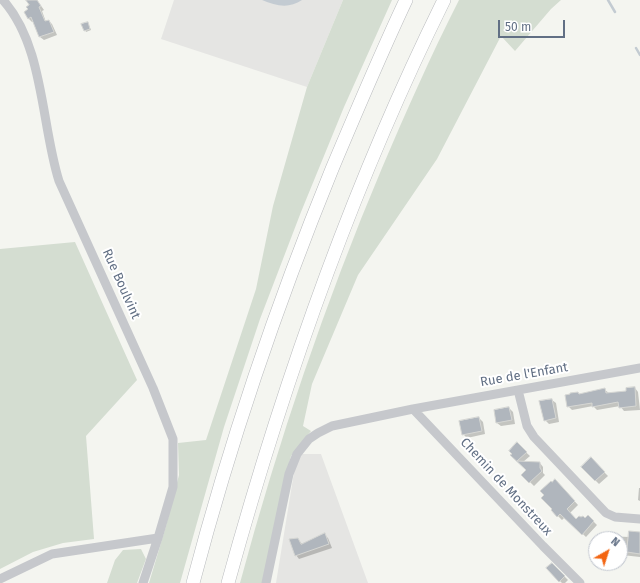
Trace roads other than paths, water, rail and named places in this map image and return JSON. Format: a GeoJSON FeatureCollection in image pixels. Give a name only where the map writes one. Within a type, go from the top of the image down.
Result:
{"type":"FeatureCollection","features":[{"type":"Feature","properties":{"kind":"highway"},"geometry":{"type":"LineString","coordinates":[[193,583],[237,430],[273,324],[312,217],[355,113],[406,0]]}},
{"type":"Feature","properties":{"kind":"highway"},"geometry":{"type":"LineString","coordinates":[[228,583],[269,440],[304,334],[386,126],[444,0]]}},
{"type":"Feature","properties":{"kind":"street","name":"Rue Boulvint"},"geometry":{"type":"LineString","coordinates":[[3,0],[12,10],[23,30],[29,47],[41,96],[52,160],[59,180],[153,388],[173,439],[172,487],[158,538],[143,583]]}},
{"type":"Feature","properties":{"kind":"street","name":"Rue de l'Enfant"},"geometry":{"type":"LineString","coordinates":[[266,583],[288,474],[295,458],[309,439],[332,426],[413,409],[640,368]]}},
{"type":"Feature","properties":{"kind":"street"},"geometry":{"type":"LineString","coordinates":[[518,390],[527,426],[534,437],[606,513],[615,517],[640,520]]}},
{"type":"Feature","properties":{"kind":"street","name":"Chemin de Monstreux"},"geometry":{"type":"LineString","coordinates":[[413,409],[580,583]]}},
{"type":"Feature","properties":{"kind":"street"},"geometry":{"type":"LineString","coordinates":[[0,579],[52,554],[158,538]]}},
{"type":"Feature","properties":{"kind":"waterway"},"geometry":{"type":"LineString","coordinates":[[608,0],[615,12]]}},
{"type":"Feature","properties":{"kind":"waterway"},"geometry":{"type":"LineString","coordinates":[[636,48],[640,55]]}}]}
